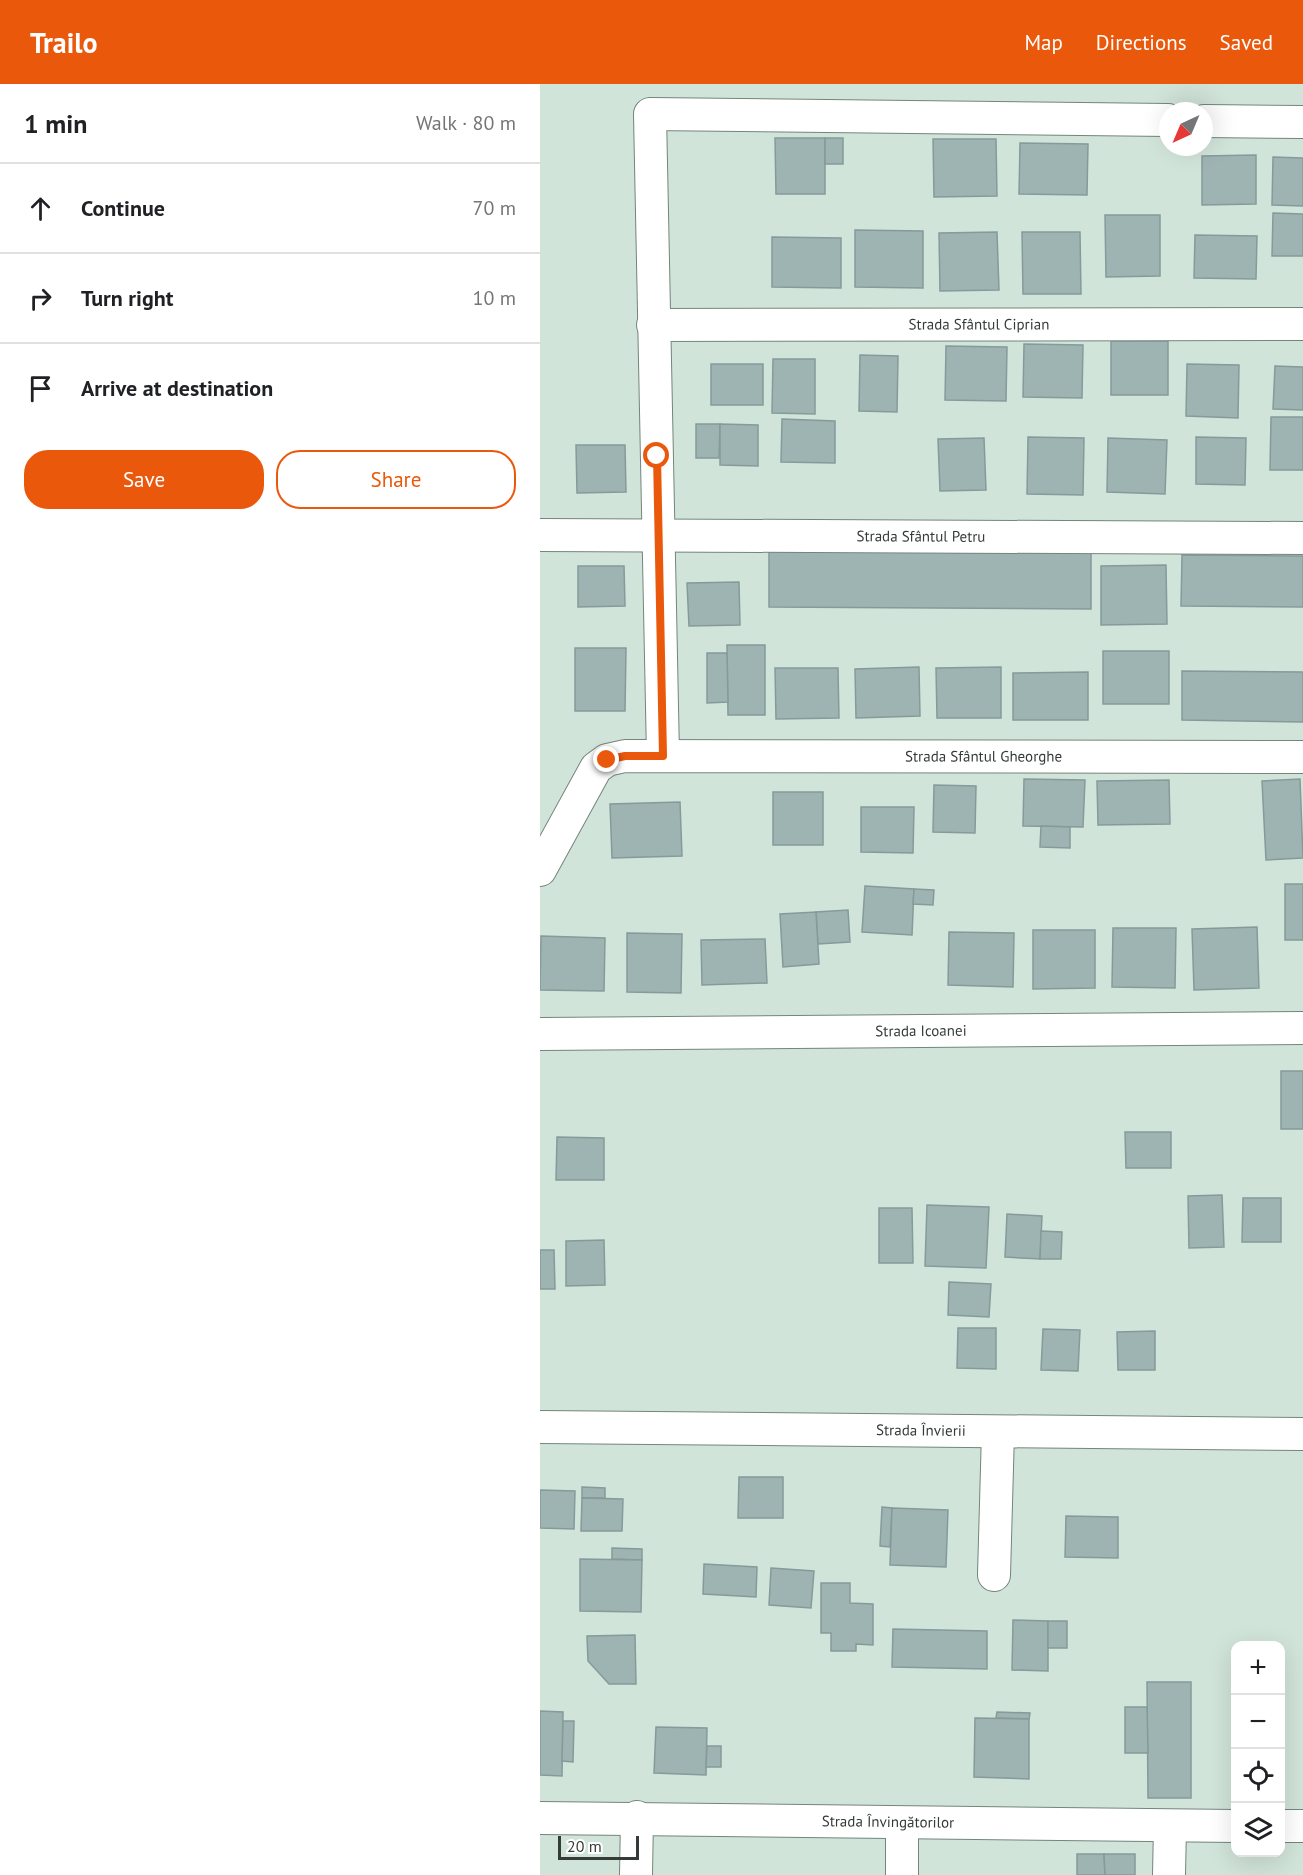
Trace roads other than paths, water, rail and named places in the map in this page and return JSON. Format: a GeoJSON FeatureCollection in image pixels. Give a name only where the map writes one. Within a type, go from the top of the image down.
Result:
{"type":"FeatureCollection","features":[{"type":"Feature","properties":{"kind":"street"},"geometry":{"type":"LineString","coordinates":[[663,756],[650,114],[1159,120]]}},
{"type":"Feature","properties":{"kind":"street"},"geometry":{"type":"LineString","coordinates":[[1213,120],[1303,122]]}},
{"type":"Feature","properties":{"kind":"street","name":"Strada Sfântul Ciprian"},"geometry":{"type":"LineString","coordinates":[[653,325],[1303,324]]}},
{"type":"Feature","properties":{"kind":"street","name":"Strada Sfântul Petru"},"geometry":{"type":"LineString","coordinates":[[540,535],[1303,538]]}},
{"type":"Feature","properties":{"kind":"street","name":"Strada Sfântul Gheorghe"},"geometry":{"type":"LineString","coordinates":[[540,870],[596,768],[607,760],[625,756],[1303,757]]}},
{"type":"Feature","properties":{"kind":"street","name":"Strada Icoanei"},"geometry":{"type":"LineString","coordinates":[[540,1034],[1303,1028]]}},
{"type":"Feature","properties":{"kind":"street","name":"Strada Învierii"},"geometry":{"type":"LineString","coordinates":[[540,1427],[1303,1434]]}},
{"type":"Feature","properties":{"kind":"street"},"geometry":{"type":"LineString","coordinates":[[994,1575],[998,1432]]}},
{"type":"Feature","properties":{"kind":"street"},"geometry":{"type":"LineString","coordinates":[[636,1875],[637,1817]]}},
{"type":"Feature","properties":{"kind":"street","name":"Strada Învingătorilor"},"geometry":{"type":"LineString","coordinates":[[540,1818],[637,1817],[902,1823],[1231,1826]]}},
{"type":"Feature","properties":{"kind":"street"},"geometry":{"type":"LineString","coordinates":[[902,1823],[902,1875]]}},
{"type":"Feature","properties":{"kind":"street"},"geometry":{"type":"LineString","coordinates":[[1169,1875],[1170,1826]]}},
{"type":"Feature","properties":{"kind":"street"},"geometry":{"type":"LineString","coordinates":[[1285,1826],[1303,1826]]}}]}
